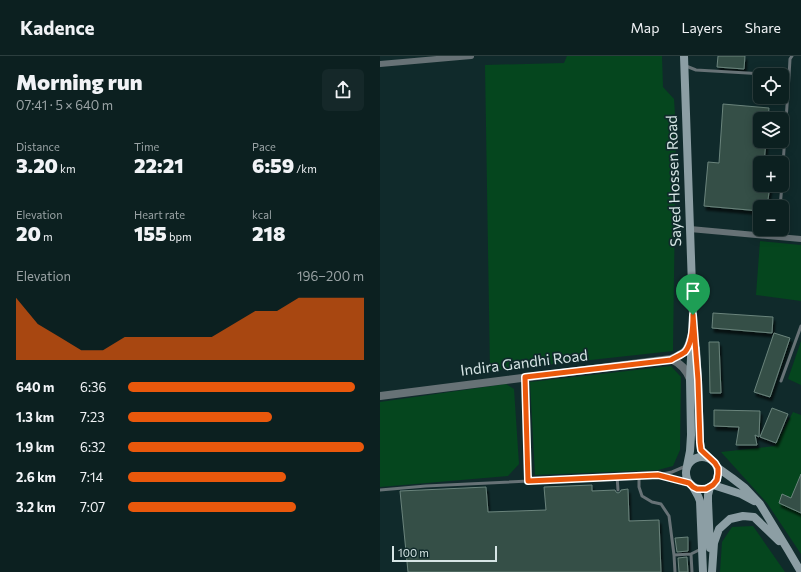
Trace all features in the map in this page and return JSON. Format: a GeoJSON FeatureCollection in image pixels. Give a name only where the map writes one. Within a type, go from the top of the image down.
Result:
{"type":"FeatureCollection","features":[{"type":"Feature","properties":{"kind":"main road","name":"Sayed Hossen Road"},"geometry":{"type":"LineString","coordinates":[[684,56],[693,315]]}},
{"type":"Feature","properties":{"kind":"main road"},"geometry":{"type":"LineString","coordinates":[[693,315],[690,380],[691,435],[686,475],[700,501],[703,572]]}},
{"type":"Feature","properties":{"kind":"main road"},"geometry":{"type":"LineString","coordinates":[[693,315],[701,450],[715,463],[718,468],[745,488],[760,504],[801,572]]}},
{"type":"Feature","properties":{"kind":"main road"},"geometry":{"type":"LineString","coordinates":[[687,466],[694,458],[705,457],[710,459]]}},
{"type":"Feature","properties":{"kind":"main road"},"geometry":{"type":"LineString","coordinates":[[712,572],[708,495],[712,486],[717,480],[718,468]]}},
{"type":"Feature","properties":{"kind":"main road"},"geometry":{"type":"LineString","coordinates":[[691,485],[702,489],[712,486],[741,494],[760,504]]}},
{"type":"Feature","properties":{"kind":"main road"},"geometry":{"type":"LineString","coordinates":[[712,572],[714,543],[719,529],[730,519],[744,516],[754,517],[788,550]]}},
{"type":"Feature","properties":{"kind":"street"},"geometry":{"type":"LineString","coordinates":[[380,64],[471,56]]}},
{"type":"Feature","properties":{"kind":"street"},"geometry":{"type":"LineString","coordinates":[[690,229],[801,239]]}},
{"type":"Feature","properties":{"kind":"street","name":"Indira Gandhi Road"},"geometry":{"type":"LineString","coordinates":[[380,396],[671,360],[686,351],[692,331]]}},
{"type":"Feature","properties":{"kind":"street"},"geometry":{"type":"LineString","coordinates":[[671,360],[683,366],[690,380]]}},
{"type":"Feature","properties":{"kind":"lane"},"geometry":{"type":"LineString","coordinates":[[789,76],[790,59],[792,56]]}},
{"type":"Feature","properties":{"kind":"lane"},"geometry":{"type":"LineString","coordinates":[[684,66],[696,70],[753,73]]}},
{"type":"Feature","properties":{"kind":"lane"},"geometry":{"type":"LineString","coordinates":[[784,156],[787,104]]}},
{"type":"Feature","properties":{"kind":"lane"},"geometry":{"type":"LineString","coordinates":[[781,381],[801,326]]}},
{"type":"Feature","properties":{"kind":"lane"},"geometry":{"type":"LineString","coordinates":[[525,377],[528,481]]}},
{"type":"Feature","properties":{"kind":"lane"},"geometry":{"type":"LineString","coordinates":[[380,490],[426,486],[658,475],[672,472],[687,466]]}},
{"type":"Feature","properties":{"kind":"lane"},"geometry":{"type":"LineString","coordinates":[[658,475],[691,485]]}},
{"type":"Feature","properties":{"kind":"lane"},"geometry":{"type":"LineString","coordinates":[[617,476],[618,490]]}},
{"type":"Feature","properties":{"kind":"lane"},"geometry":{"type":"LineString","coordinates":[[639,476],[638,487],[642,496],[652,502],[660,504],[669,516],[675,572]]}},
{"type":"Feature","properties":{"kind":"lane"},"geometry":{"type":"LineString","coordinates":[[674,555],[691,554],[702,549]]}},
{"type":"Feature","properties":{"kind":"lane"},"geometry":{"type":"LineString","coordinates":[[691,554],[692,572]]}},
{"type":"Feature","properties":{"kind":"green space"},"geometry":{"type":"Polygon","coordinates":[[[567,56],[662,56],[663,87],[674,99],[676,130],[673,351],[490,371],[485,65],[564,63],[567,56]]]}},
{"type":"Feature","properties":{"kind":"green space"},"geometry":{"type":"Polygon","coordinates":[[[760,241],[801,245],[801,301],[756,295],[760,241]]]}},
{"type":"Feature","properties":{"kind":"green space"},"geometry":{"type":"Polygon","coordinates":[[[801,341],[801,385],[788,379],[801,341]]]}},
{"type":"Feature","properties":{"kind":"green space"},"geometry":{"type":"Polygon","coordinates":[[[671,366],[681,377],[680,450],[673,466],[658,470],[535,475],[530,382],[671,366]]]}},
{"type":"Feature","properties":{"kind":"green space"},"geometry":{"type":"Polygon","coordinates":[[[506,384],[514,389],[519,464],[508,476],[380,487],[380,402],[506,384]]]}},
{"type":"Feature","properties":{"kind":"green space"},"geometry":{"type":"Polygon","coordinates":[[[793,412],[801,415],[801,554],[767,503],[721,452],[775,446],[793,412]]]}},
{"type":"Feature","properties":{"kind":"green space"},"geometry":{"type":"Polygon","coordinates":[[[753,526],[785,572],[720,572],[722,542],[732,527],[753,526]]]}},
{"type":"Feature","properties":{"kind":"building"},"geometry":{"type":"Polygon","coordinates":[[[718,56],[745,56],[744,69],[717,67],[718,56]]]}},
{"type":"Feature","properties":{"kind":"building"},"geometry":{"type":"Polygon","coordinates":[[[723,104],[769,108],[769,112],[753,112],[753,148],[765,148],[765,156],[753,156],[753,192],[769,192],[768,200],[753,200],[753,210],[704,206],[708,162],[719,163],[723,104]]]}},
{"type":"Feature","properties":{"kind":"building"},"geometry":{"type":"Polygon","coordinates":[[[713,313],[773,317],[772,333],[712,328],[713,313]]]}},
{"type":"Feature","properties":{"kind":"building"},"geometry":{"type":"Polygon","coordinates":[[[774,333],[790,338],[770,397],[754,392],[774,333]]]}},
{"type":"Feature","properties":{"kind":"building"},"geometry":{"type":"Polygon","coordinates":[[[709,342],[719,342],[721,393],[710,393],[709,342]]]}},
{"type":"Feature","properties":{"kind":"building"},"geometry":{"type":"Polygon","coordinates":[[[772,408],[788,414],[776,443],[760,437],[772,408]]]}},
{"type":"Feature","properties":{"kind":"building"},"geometry":{"type":"Polygon","coordinates":[[[714,410],[760,411],[759,437],[755,435],[757,445],[736,445],[739,427],[714,426],[714,410]]]}},
{"type":"Feature","properties":{"kind":"building"},"geometry":{"type":"Polygon","coordinates":[[[801,474],[801,513],[779,503],[782,494],[791,498],[801,474]]]}},
{"type":"Feature","properties":{"kind":"building"},"geometry":{"type":"Polygon","coordinates":[[[592,485],[592,491],[615,490],[618,493],[621,490],[628,489],[629,521],[659,520],[661,572],[408,572],[400,491],[486,487],[488,512],[546,510],[544,487],[592,485]]]}},
{"type":"Feature","properties":{"kind":"building"},"geometry":{"type":"Polygon","coordinates":[[[688,537],[688,551],[677,552],[675,538],[688,537]]]}},
{"type":"Feature","properties":{"kind":"building"},"geometry":{"type":"Polygon","coordinates":[[[687,557],[688,572],[679,572],[678,558],[687,557]]]}},
{"type":"Feature","properties":{"kind":"route"},"geometry":{"type":"LineString","coordinates":[[693,315],[698,380],[700,442],[701,450],[715,463],[718,468],[717,480],[713,485],[706,489],[697,489],[689,483],[658,475],[528,481],[525,377],[671,360],[686,351],[689,345],[693,315]]}}]}
